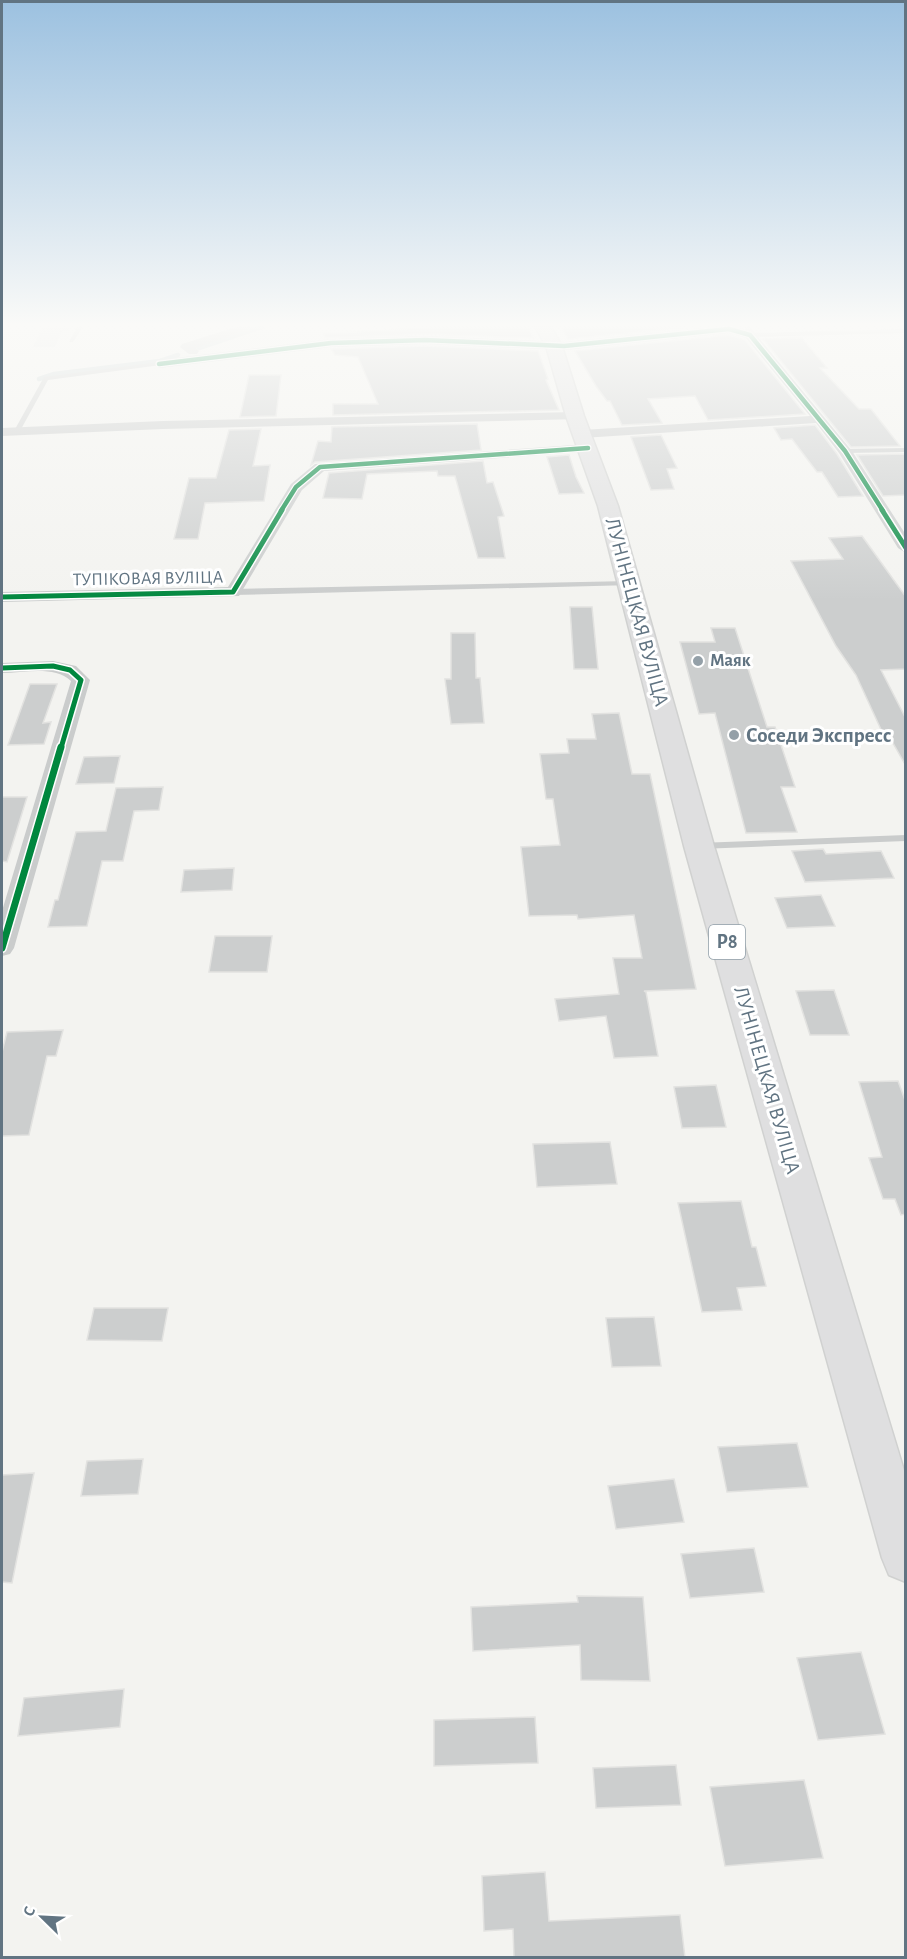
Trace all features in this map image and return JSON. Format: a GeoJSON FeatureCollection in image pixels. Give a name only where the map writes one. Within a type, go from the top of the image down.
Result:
{"type":"FeatureCollection","features":[{"type":"Feature","properties":{"kind":"main road","name":"ЛУНІНЕЦКАЯ ВУЛІЦА"},"geometry":{"type":"LineString","coordinates":[[577,418],[630,583],[699,846],[906,1558]]}},
{"type":"Feature","properties":{"kind":"street"},"geometry":{"type":"LineString","coordinates":[[2,432],[163,425],[582,433],[820,419],[845,451],[906,548]]}},
{"type":"Feature","properties":{"kind":"street","name":"ТУПІКОВАЯ ВУЛІЦА"},"geometry":{"type":"LineString","coordinates":[[2,597],[233,591],[296,487],[321,467],[582,433]]}},
{"type":"Feature","properties":{"kind":"street"},"geometry":{"type":"LineString","coordinates":[[2,668],[53,666],[70,670],[81,680],[2,948]]}},
{"type":"Feature","properties":{"kind":"lane"},"geometry":{"type":"LineString","coordinates":[[17,431],[24,418]]}},
{"type":"Feature","properties":{"kind":"lane"},"geometry":{"type":"LineString","coordinates":[[845,451],[906,450]]}},
{"type":"Feature","properties":{"kind":"lane"},"geometry":{"type":"LineString","coordinates":[[233,591],[630,583]]}},
{"type":"Feature","properties":{"kind":"lane"},"geometry":{"type":"LineString","coordinates":[[699,846],[906,838]]}},
{"type":"Feature","properties":{"kind":"building"},"geometry":{"type":"Polygon","coordinates":[[[619,418],[659,418],[662,423],[622,425],[619,418]]]}},
{"type":"Feature","properties":{"kind":"building"},"geometry":{"type":"Polygon","coordinates":[[[828,418],[878,418],[900,446],[851,447],[828,418]]]}},
{"type":"Feature","properties":{"kind":"building"},"geometry":{"type":"Polygon","coordinates":[[[477,424],[481,450],[315,462],[311,465],[318,441],[331,442],[332,427],[477,424]]]}},
{"type":"Feature","properties":{"kind":"building"},"geometry":{"type":"Polygon","coordinates":[[[815,425],[837,454],[863,496],[838,497],[822,472],[817,472],[792,439],[781,440],[774,428],[815,425]]]}},
{"type":"Feature","properties":{"kind":"building"},"geometry":{"type":"Polygon","coordinates":[[[261,429],[253,466],[270,465],[264,501],[205,503],[198,539],[174,539],[189,478],[216,478],[229,430],[261,429]]]}},
{"type":"Feature","properties":{"kind":"building"},"geometry":{"type":"Polygon","coordinates":[[[661,435],[677,468],[667,469],[674,489],[651,490],[631,437],[661,435]]]}},
{"type":"Feature","properties":{"kind":"building"},"geometry":{"type":"Polygon","coordinates":[[[906,454],[906,495],[883,496],[857,455],[906,454]]]}},
{"type":"Feature","properties":{"kind":"building"},"geometry":{"type":"Polygon","coordinates":[[[569,455],[584,493],[559,494],[547,457],[569,455]]]}},
{"type":"Feature","properties":{"kind":"building"},"geometry":{"type":"Polygon","coordinates":[[[483,461],[487,483],[493,482],[504,516],[498,517],[505,558],[478,558],[455,476],[438,476],[437,471],[367,474],[362,499],[323,498],[329,473],[483,461]]]}},
{"type":"Feature","properties":{"kind":"building"},"geometry":{"type":"Polygon","coordinates":[[[862,536],[906,597],[906,669],[881,670],[906,719],[906,766],[889,736],[884,736],[856,675],[836,646],[791,561],[843,559],[829,538],[862,536]]]}},
{"type":"Feature","properties":{"kind":"building"},"geometry":{"type":"Polygon","coordinates":[[[570,607],[592,607],[598,669],[574,669],[570,607]]]}},
{"type":"Feature","properties":{"kind":"building"},"geometry":{"type":"Polygon","coordinates":[[[711,628],[735,628],[767,727],[775,727],[795,787],[781,787],[797,832],[746,833],[715,713],[699,714],[680,642],[715,642],[711,628]]]}},
{"type":"Feature","properties":{"kind":"building"},"geometry":{"type":"Polygon","coordinates":[[[451,633],[475,633],[476,678],[480,678],[484,723],[451,724],[445,679],[451,679],[451,633]]]}},
{"type":"Feature","properties":{"kind":"building"},"geometry":{"type":"Polygon","coordinates":[[[30,684],[57,684],[43,723],[51,722],[44,744],[8,745],[30,684]]]}},
{"type":"Feature","properties":{"kind":"building"},"geometry":{"type":"Polygon","coordinates":[[[619,713],[632,774],[650,774],[696,989],[644,991],[658,1056],[614,1058],[606,1016],[559,1021],[555,999],[619,994],[613,958],[642,958],[634,915],[578,919],[577,915],[529,916],[521,847],[560,845],[553,799],[546,799],[540,754],[569,753],[567,739],[596,739],[592,714],[619,713]]]}},
{"type":"Feature","properties":{"kind":"building"},"geometry":{"type":"Polygon","coordinates":[[[120,756],[114,783],[76,784],[84,757],[120,756]]]}},
{"type":"Feature","properties":{"kind":"building"},"geometry":{"type":"Polygon","coordinates":[[[163,787],[159,810],[134,811],[123,861],[102,861],[87,926],[48,927],[55,900],[58,900],[76,832],[106,831],[116,788],[163,787]]]}},
{"type":"Feature","properties":{"kind":"building"},"geometry":{"type":"Polygon","coordinates":[[[2,797],[27,797],[7,862],[2,861],[2,797]]]}},
{"type":"Feature","properties":{"kind":"building"},"geometry":{"type":"Polygon","coordinates":[[[823,849],[826,854],[881,851],[894,878],[805,882],[792,851],[823,849]]]}},
{"type":"Feature","properties":{"kind":"building"},"geometry":{"type":"Polygon","coordinates":[[[234,868],[232,890],[181,892],[184,870],[234,868]]]}},
{"type":"Feature","properties":{"kind":"building"},"geometry":{"type":"Polygon","coordinates":[[[821,895],[835,926],[787,928],[775,898],[821,895]]]}},
{"type":"Feature","properties":{"kind":"building"},"geometry":{"type":"Polygon","coordinates":[[[215,936],[272,936],[267,972],[209,972],[215,936]]]}},
{"type":"Feature","properties":{"kind":"building"},"geometry":{"type":"Polygon","coordinates":[[[834,990],[849,1035],[810,1035],[796,991],[834,990]]]}},
{"type":"Feature","properties":{"kind":"building"},"geometry":{"type":"Polygon","coordinates":[[[63,1030],[56,1056],[47,1056],[29,1135],[2,1136],[2,1052],[7,1032],[63,1030]]]}},
{"type":"Feature","properties":{"kind":"building"},"geometry":{"type":"Polygon","coordinates":[[[898,1081],[906,1103],[906,1214],[901,1215],[895,1199],[883,1199],[869,1158],[882,1157],[859,1082],[898,1081]]]}},
{"type":"Feature","properties":{"kind":"building"},"geometry":{"type":"Polygon","coordinates":[[[716,1085],[726,1127],[682,1128],[674,1087],[716,1085]]]}},
{"type":"Feature","properties":{"kind":"building"},"geometry":{"type":"Polygon","coordinates":[[[610,1142],[617,1184],[537,1187],[533,1144],[610,1142]]]}},
{"type":"Feature","properties":{"kind":"building"},"geometry":{"type":"Polygon","coordinates":[[[741,1201],[752,1247],[756,1247],[766,1286],[737,1288],[742,1310],[702,1312],[678,1203],[741,1201]]]}},
{"type":"Feature","properties":{"kind":"building"},"geometry":{"type":"Polygon","coordinates":[[[94,1308],[168,1308],[162,1341],[87,1340],[94,1308]]]}},
{"type":"Feature","properties":{"kind":"building"},"geometry":{"type":"Polygon","coordinates":[[[654,1317],[661,1366],[612,1367],[606,1318],[654,1317]]]}},
{"type":"Feature","properties":{"kind":"building"},"geometry":{"type":"Polygon","coordinates":[[[797,1443],[808,1487],[727,1492],[718,1447],[797,1443]]]}},
{"type":"Feature","properties":{"kind":"building"},"geometry":{"type":"Polygon","coordinates":[[[143,1459],[138,1494],[81,1496],[87,1461],[143,1459]]]}},
{"type":"Feature","properties":{"kind":"building"},"geometry":{"type":"Polygon","coordinates":[[[34,1473],[12,1583],[2,1582],[2,1475],[34,1473]]]}},
{"type":"Feature","properties":{"kind":"building"},"geometry":{"type":"Polygon","coordinates":[[[674,1479],[684,1522],[616,1529],[608,1486],[674,1479]]]}},
{"type":"Feature","properties":{"kind":"building"},"geometry":{"type":"Polygon","coordinates":[[[754,1548],[764,1592],[690,1598],[681,1554],[754,1548]]]}},
{"type":"Feature","properties":{"kind":"building"},"geometry":{"type":"Polygon","coordinates":[[[577,1596],[643,1597],[650,1681],[581,1680],[580,1645],[473,1651],[471,1607],[578,1602],[577,1596]]]}},
{"type":"Feature","properties":{"kind":"building"},"geometry":{"type":"Polygon","coordinates":[[[861,1652],[885,1734],[818,1740],[797,1658],[861,1652]]]}},
{"type":"Feature","properties":{"kind":"building"},"geometry":{"type":"Polygon","coordinates":[[[124,1689],[120,1727],[18,1736],[24,1698],[124,1689]]]}},
{"type":"Feature","properties":{"kind":"building"},"geometry":{"type":"Polygon","coordinates":[[[535,1717],[538,1763],[434,1766],[434,1720],[535,1717]]]}},
{"type":"Feature","properties":{"kind":"building"},"geometry":{"type":"Polygon","coordinates":[[[676,1765],[681,1805],[596,1808],[593,1768],[676,1765]]]}},
{"type":"Feature","properties":{"kind":"building"},"geometry":{"type":"Polygon","coordinates":[[[804,1780],[823,1858],[725,1866],[710,1787],[804,1780]]]}},
{"type":"Feature","properties":{"kind":"building"},"geometry":{"type":"Polygon","coordinates":[[[545,1872],[549,1921],[680,1915],[685,1958],[514,1958],[513,1929],[484,1931],[482,1876],[545,1872]]]}},
{"type":"Feature","properties":{"kind":"cycle path"},"geometry":{"type":"LineString","coordinates":[[820,418],[845,451],[906,548]]}},
{"type":"Feature","properties":{"kind":"cycle path"},"geometry":{"type":"LineString","coordinates":[[2,597],[233,592],[296,487],[320,467],[588,448]]}},
{"type":"Feature","properties":{"kind":"cycle path"},"geometry":{"type":"LineString","coordinates":[[2,668],[53,666],[70,670],[81,680],[2,948]]}},
{"type":"Feature","properties":{"kind":"place","name":"Маяк"},"geometry":{"type":"Point","coordinates":[698,661]}},
{"type":"Feature","properties":{"kind":"place","name":"Соседи Экспресс"},"geometry":{"type":"Point","coordinates":[734,735]}}]}
